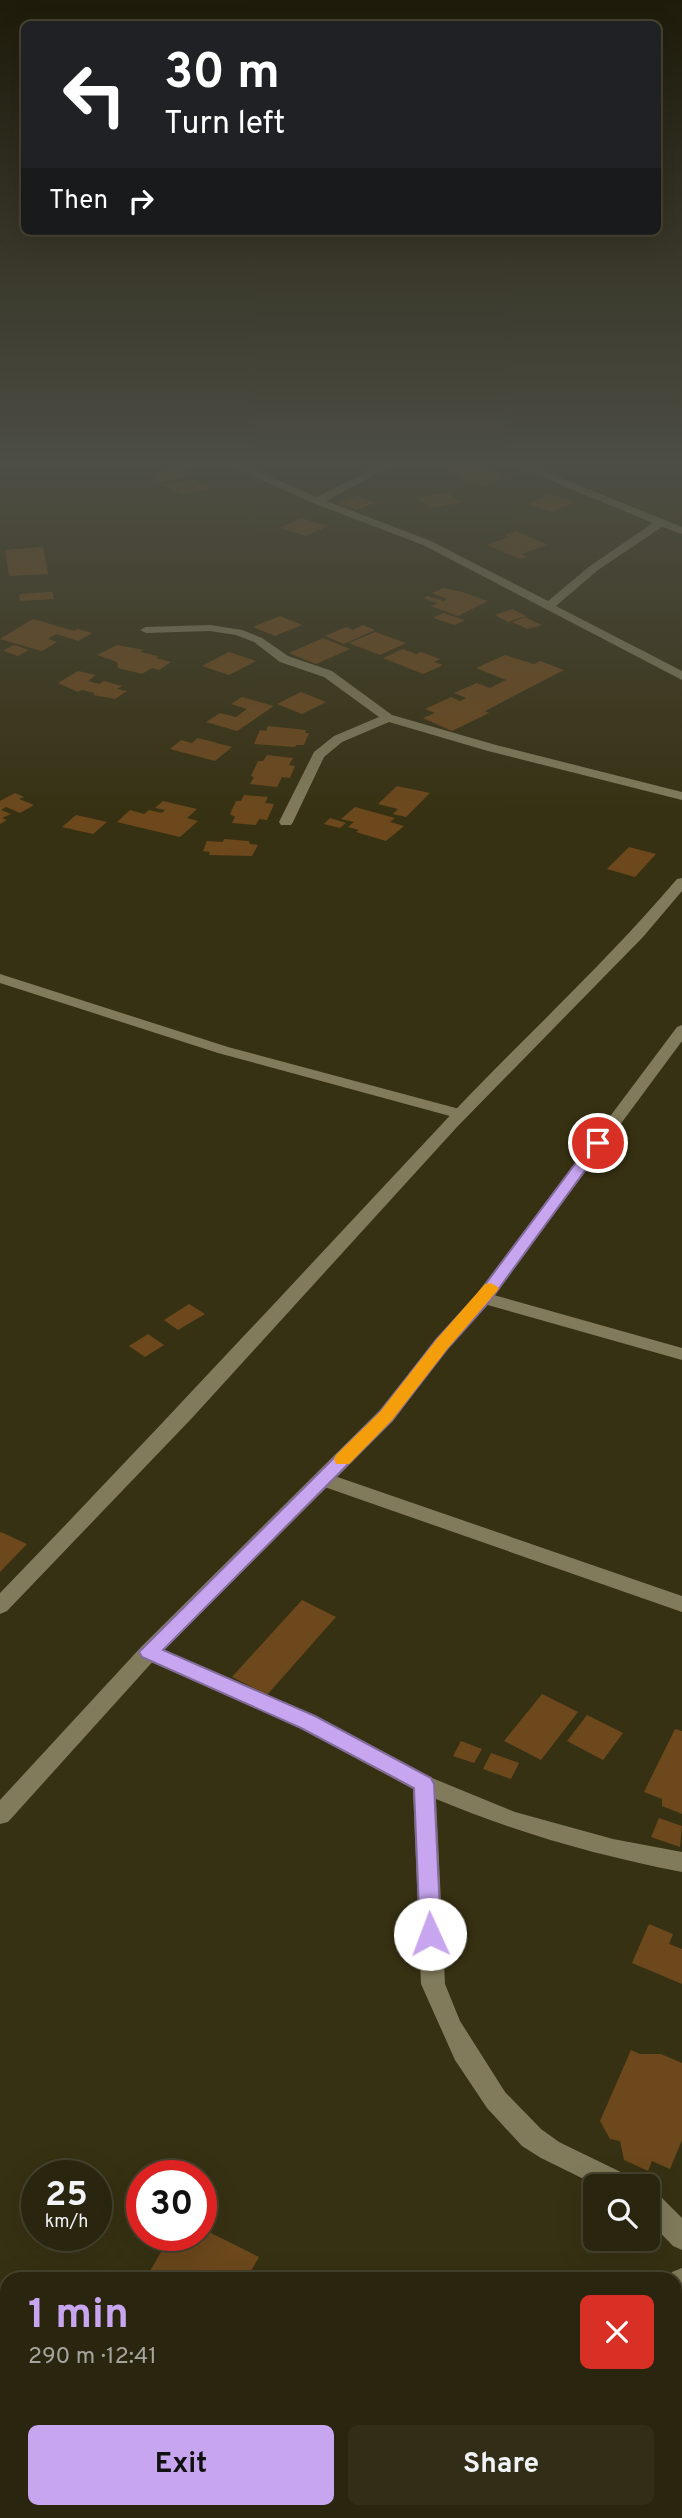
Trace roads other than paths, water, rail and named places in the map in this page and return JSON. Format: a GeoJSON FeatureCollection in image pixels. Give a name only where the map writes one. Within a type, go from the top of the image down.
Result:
{"type":"FeatureCollection","features":[{"type":"Feature","properties":{"kind":"street"},"geometry":{"type":"LineString","coordinates":[[499,581],[682,676]]}},
{"type":"Feature","properties":{"kind":"street"},"geometry":{"type":"LineString","coordinates":[[548,607],[579,581]]}},
{"type":"Feature","properties":{"kind":"street"},"geometry":{"type":"LineString","coordinates":[[146,630],[210,628],[238,632],[258,640],[284,659],[328,674],[388,718],[492,748],[682,796]]}},
{"type":"Feature","properties":{"kind":"street"},"geometry":{"type":"LineString","coordinates":[[286,822],[320,755],[338,739],[388,718]]}},
{"type":"Feature","properties":{"kind":"street"},"geometry":{"type":"LineString","coordinates":[[0,1606],[186,1413],[461,1114],[638,934],[682,882]]}},
{"type":"Feature","properties":{"kind":"street"},"geometry":{"type":"LineString","coordinates":[[0,978],[223,1049],[461,1114]]}},
{"type":"Feature","properties":{"kind":"street"},"geometry":{"type":"LineString","coordinates":[[0,1815],[149,1652],[386,1416],[442,1344],[483,1298],[681,1032]]}},
{"type":"Feature","properties":{"kind":"street"},"geometry":{"type":"LineString","coordinates":[[483,1298],[682,1354]]}},
{"type":"Feature","properties":{"kind":"street"},"geometry":{"type":"LineString","coordinates":[[323,1479],[682,1604]]}},
{"type":"Feature","properties":{"kind":"street"},"geometry":{"type":"LineString","coordinates":[[149,1652],[308,1722],[424,1784],[511,1820],[612,1849],[682,1862]]}},
{"type":"Feature","properties":{"kind":"street"},"geometry":{"type":"LineString","coordinates":[[424,1784],[433,1984],[442,2011],[486,2087],[523,2129],[548,2149],[604,2174]]}},
{"type":"Feature","properties":{"kind":"street"},"geometry":{"type":"LineString","coordinates":[[660,2214],[682,2237]]}}]}
